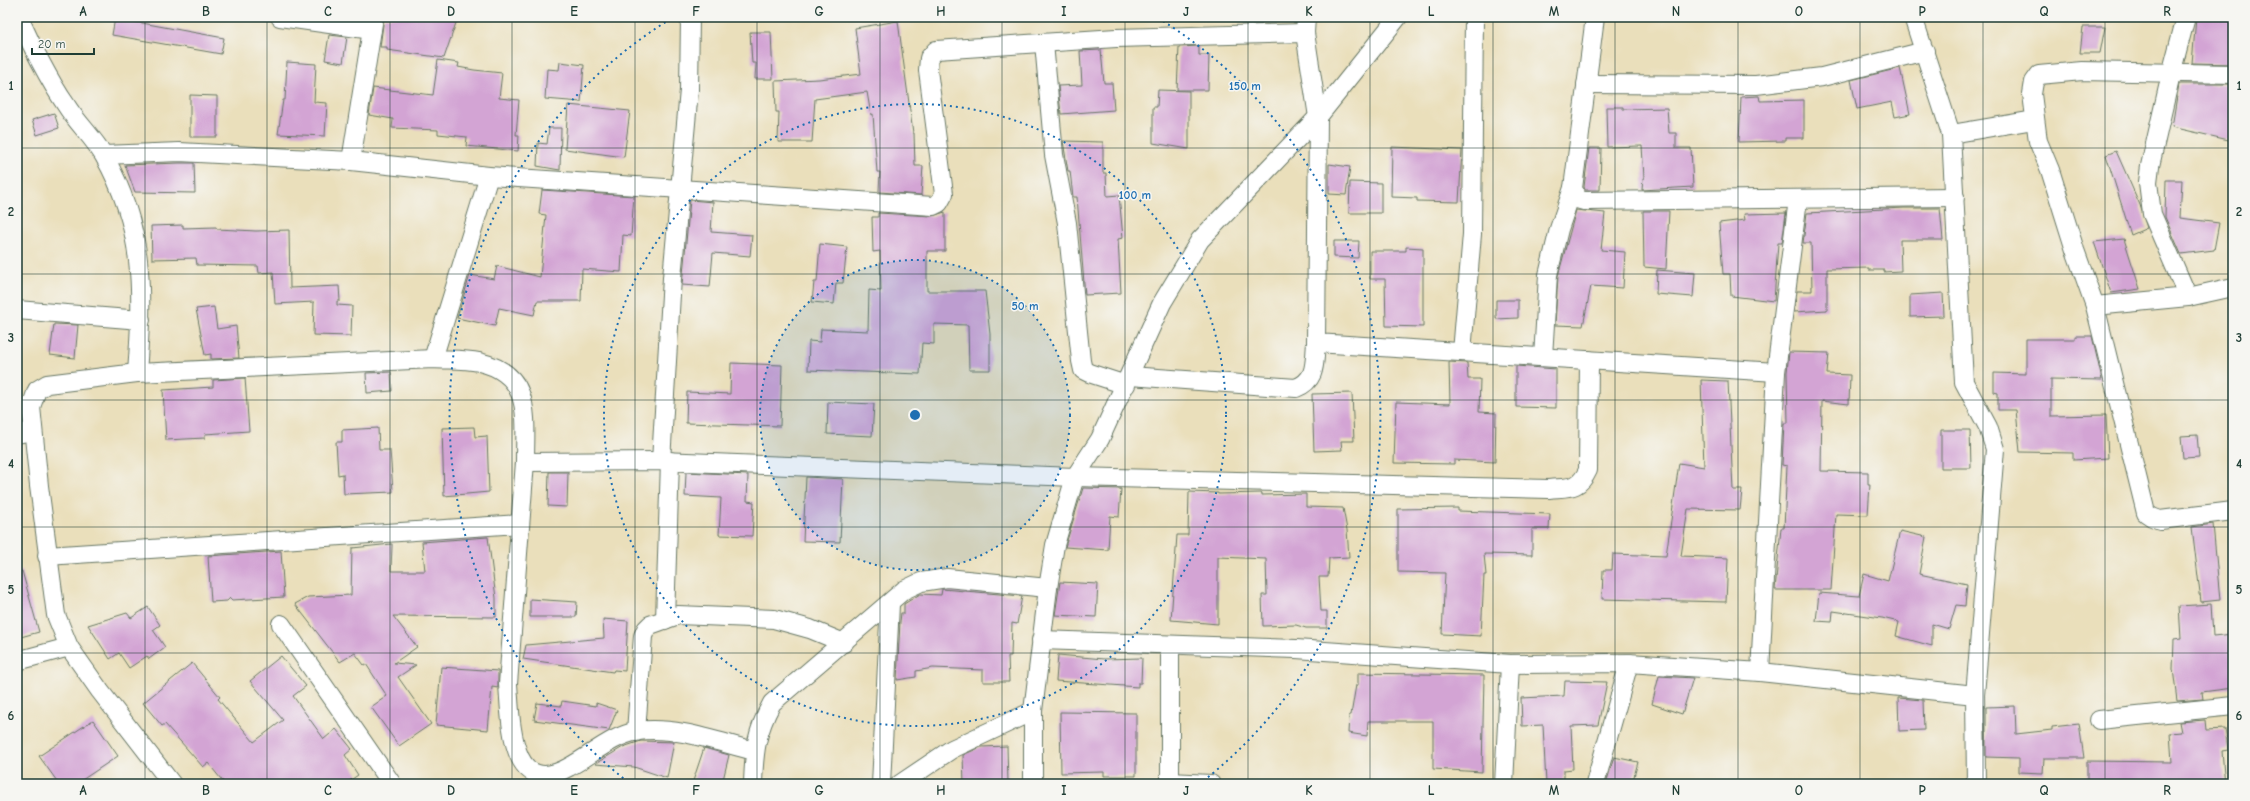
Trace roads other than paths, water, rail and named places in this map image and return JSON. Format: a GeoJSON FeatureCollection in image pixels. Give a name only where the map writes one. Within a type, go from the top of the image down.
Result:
{"type":"FeatureCollection","features":[{"type":"Feature","properties":{"kind":"street"},"geometry":{"type":"LineString","coordinates":[[19,17],[66,105],[104,155],[122,194],[136,236],[141,273],[141,320],[137,373]]}},
{"type":"Feature","properties":{"kind":"street"},"geometry":{"type":"LineString","coordinates":[[280,17],[373,23],[351,161]]}},
{"type":"Feature","properties":{"kind":"street"},"geometry":{"type":"LineString","coordinates":[[665,620],[665,461],[672,278],[689,90],[690,17]]}},
{"type":"Feature","properties":{"kind":"street"},"geometry":{"type":"LineString","coordinates":[[1033,784],[1033,711],[1048,588],[1055,545],[1075,477],[1100,439],[1162,303],[1200,240],[1318,117],[1398,17]]}},
{"type":"Feature","properties":{"kind":"street"},"geometry":{"type":"LineString","coordinates":[[1462,352],[1472,234],[1474,17]]}},
{"type":"Feature","properties":{"kind":"street"},"geometry":{"type":"LineString","coordinates":[[1543,357],[1548,274],[1559,228],[1572,188],[1595,17]]}},
{"type":"Feature","properties":{"kind":"street"},"geometry":{"type":"LineString","coordinates":[[1913,17],[1951,134],[1964,382],[1988,427],[1995,449],[1975,695],[1976,784]]}},
{"type":"Feature","properties":{"kind":"street"},"geometry":{"type":"LineString","coordinates":[[2186,17],[2171,74],[2150,166],[2148,182],[2152,214],[2188,297]]}},
{"type":"Feature","properties":{"kind":"street"},"geometry":{"type":"LineString","coordinates":[[104,155],[179,152],[351,161],[489,176],[933,206],[939,203],[944,194],[928,70],[929,58],[936,50],[1305,25],[1318,117],[1316,343],[1311,377],[1305,384],[1296,388],[1128,380],[1089,374],[1083,370],[1080,361],[1067,223],[1054,155],[1044,43]]}},
{"type":"Feature","properties":{"kind":"street"},"geometry":{"type":"LineString","coordinates":[[1586,84],[1756,85],[1822,77],[1925,51]]}},
{"type":"Feature","properties":{"kind":"street"},"geometry":{"type":"LineString","coordinates":[[2233,74],[2171,74],[2082,71],[2039,75],[2034,82],[2032,94],[2034,120],[2038,141],[2050,170],[2075,250],[2095,306],[2146,513],[2160,520],[2233,511]]}},
{"type":"Feature","properties":{"kind":"street"},"geometry":{"type":"LineString","coordinates":[[1951,134],[2034,120]]}},
{"type":"Feature","properties":{"kind":"street"},"geometry":{"type":"LineString","coordinates":[[433,359],[489,176]]}},
{"type":"Feature","properties":{"kind":"street"},"geometry":{"type":"LineString","coordinates":[[1572,188],[1577,198],[1584,200],[1955,197]]}},
{"type":"Feature","properties":{"kind":"street"},"geometry":{"type":"LineString","coordinates":[[1760,672],[1776,372],[1798,199]]}},
{"type":"Feature","properties":{"kind":"street"},"geometry":{"type":"LineString","coordinates":[[2095,306],[2188,297],[2233,288]]}},
{"type":"Feature","properties":{"kind":"street"},"geometry":{"type":"LineString","coordinates":[[17,310],[141,320]]}},
{"type":"Feature","properties":{"kind":"street"},"geometry":{"type":"LineString","coordinates":[[1316,343],[1776,372]]}},
{"type":"Feature","properties":{"kind":"street"},"geometry":{"type":"LineString","coordinates":[[172,784],[100,691],[69,647],[56,615],[25,432],[37,390],[47,384],[137,373],[433,359],[479,362],[499,369],[514,379],[520,392],[526,420],[525,462],[508,684],[511,714],[519,757],[526,770],[534,774],[555,773],[568,767],[597,747],[636,732],[655,730],[693,736],[754,751]]}},
{"type":"Feature","properties":{"kind":"street"},"geometry":{"type":"LineString","coordinates":[[525,462],[665,461],[1075,477],[1549,489],[1574,487],[1583,480],[1588,470],[1589,360]]}},
{"type":"Feature","properties":{"kind":"street"},"geometry":{"type":"LineString","coordinates":[[47,556],[520,524]]}},
{"type":"Feature","properties":{"kind":"street"},"geometry":{"type":"LineString","coordinates":[[753,784],[754,751],[761,724],[772,704],[890,604],[904,590],[921,582],[947,578],[1048,588]]}},
{"type":"Feature","properties":{"kind":"street"},"geometry":{"type":"LineString","coordinates":[[881,784],[890,604]]}},
{"type":"Feature","properties":{"kind":"street"},"geometry":{"type":"LineString","coordinates":[[636,732],[643,636],[646,629],[650,625],[678,615],[774,619],[810,629],[844,643]]}},
{"type":"Feature","properties":{"kind":"street"},"geometry":{"type":"LineString","coordinates":[[280,624],[392,784]]}},
{"type":"Feature","properties":{"kind":"street"},"geometry":{"type":"LineString","coordinates":[[1041,640],[1296,649],[1510,664],[1629,663],[1760,672],[1975,695]]}},
{"type":"Feature","properties":{"kind":"street"},"geometry":{"type":"LineString","coordinates":[[1170,645],[1170,783],[1211,784]]}},
{"type":"Feature","properties":{"kind":"street"},"geometry":{"type":"LineString","coordinates":[[17,661],[69,647]]}},
{"type":"Feature","properties":{"kind":"street"},"geometry":{"type":"LineString","coordinates":[[1595,784],[1629,663]]}},
{"type":"Feature","properties":{"kind":"street"},"geometry":{"type":"LineString","coordinates":[[1504,784],[1510,664]]}},
{"type":"Feature","properties":{"kind":"street"},"geometry":{"type":"LineString","coordinates":[[2099,720],[2233,706]]}},
{"type":"Feature","properties":{"kind":"street"},"geometry":{"type":"LineString","coordinates":[[900,784],[952,749],[1033,711]]}}]}
